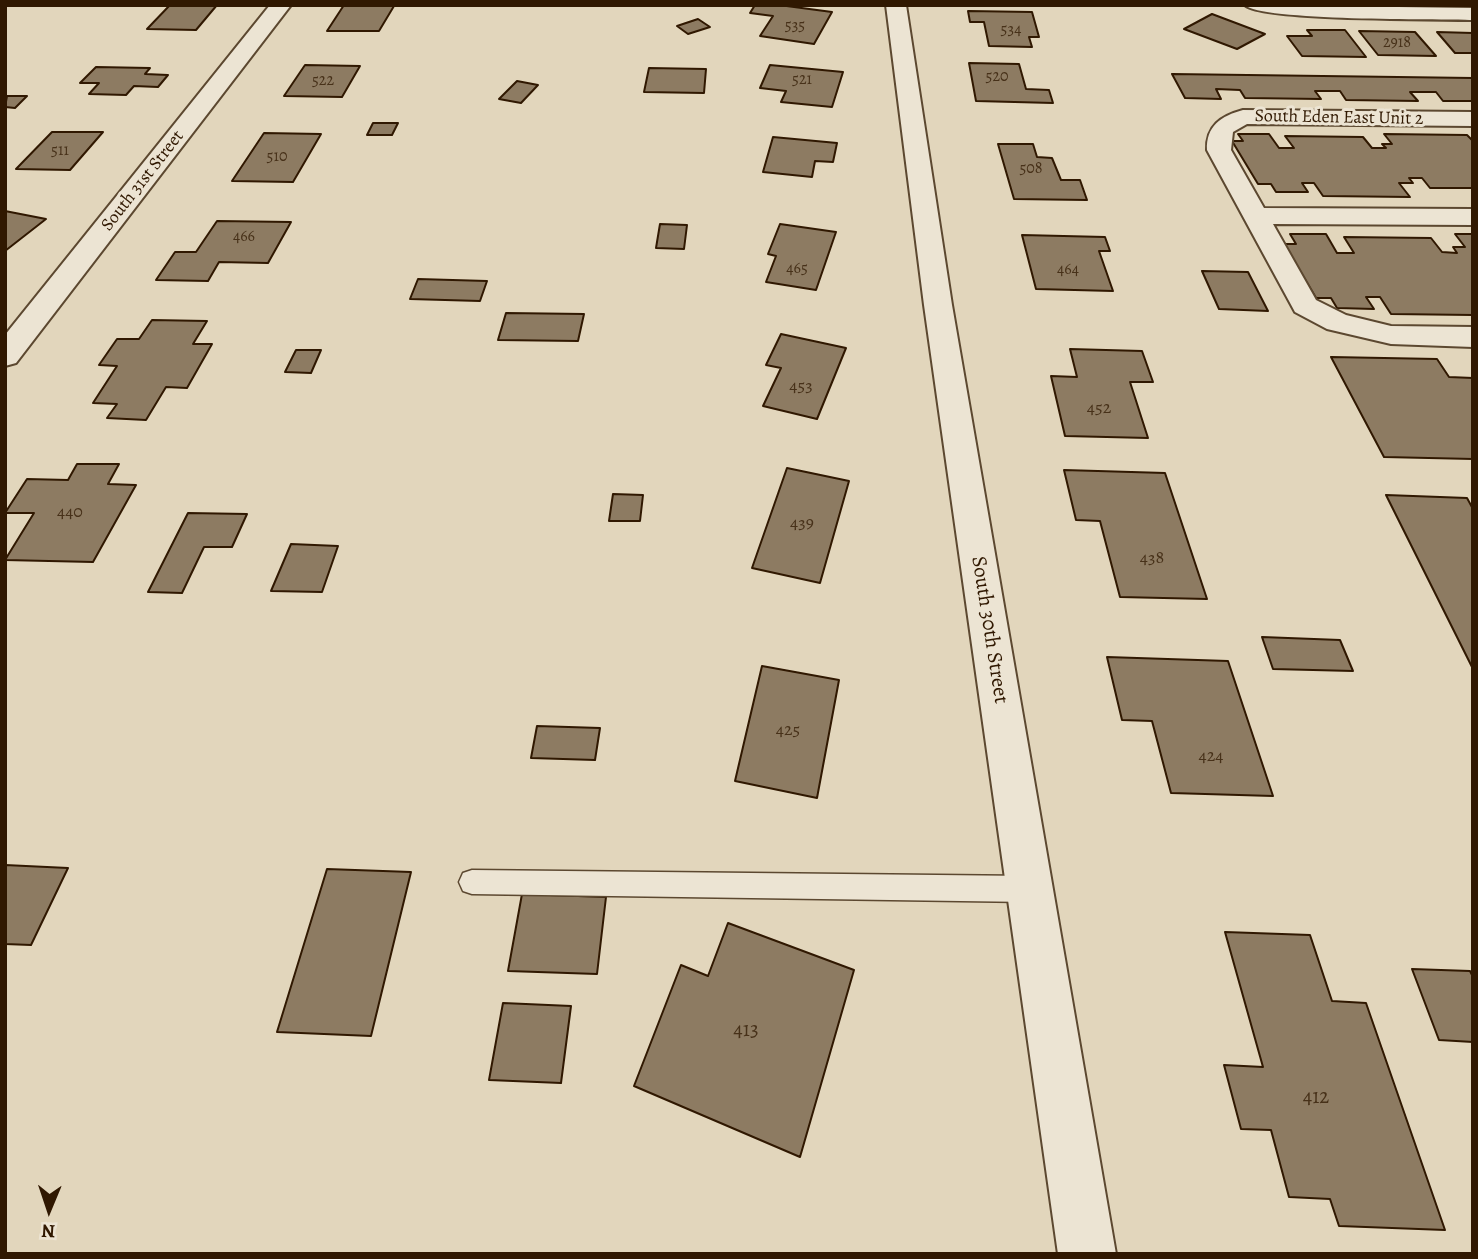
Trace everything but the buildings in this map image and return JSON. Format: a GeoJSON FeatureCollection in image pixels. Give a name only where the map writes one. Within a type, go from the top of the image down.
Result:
{"type":"FeatureCollection","features":[{"type":"Feature","properties":{"kind":"street","name":"South 31st Street"},"geometry":{"type":"LineString","coordinates":[[5,356],[281,5]]}},
{"type":"Feature","properties":{"kind":"street","name":"South 30th Street"},"geometry":{"type":"LineString","coordinates":[[896,5],[938,305],[1087,1254]]}},
{"type":"Feature","properties":{"kind":"street"},"geometry":{"type":"LineString","coordinates":[[1255,5],[1313,12],[1473,14]]}},
{"type":"Feature","properties":{"kind":"street","name":"South Eden East Unit 2"},"geometry":{"type":"LineString","coordinates":[[1473,119],[1243,117],[1225,125],[1217,137],[1219,150],[1305,306],[1337,322],[1391,335],[1473,337]]}},
{"type":"Feature","properties":{"kind":"street"},"geometry":{"type":"LineString","coordinates":[[1255,216],[1473,217]]}},
{"type":"Feature","properties":{"kind":"lane"},"geometry":{"type":"LineString","coordinates":[[472,882],[1030,889]]}}]}
